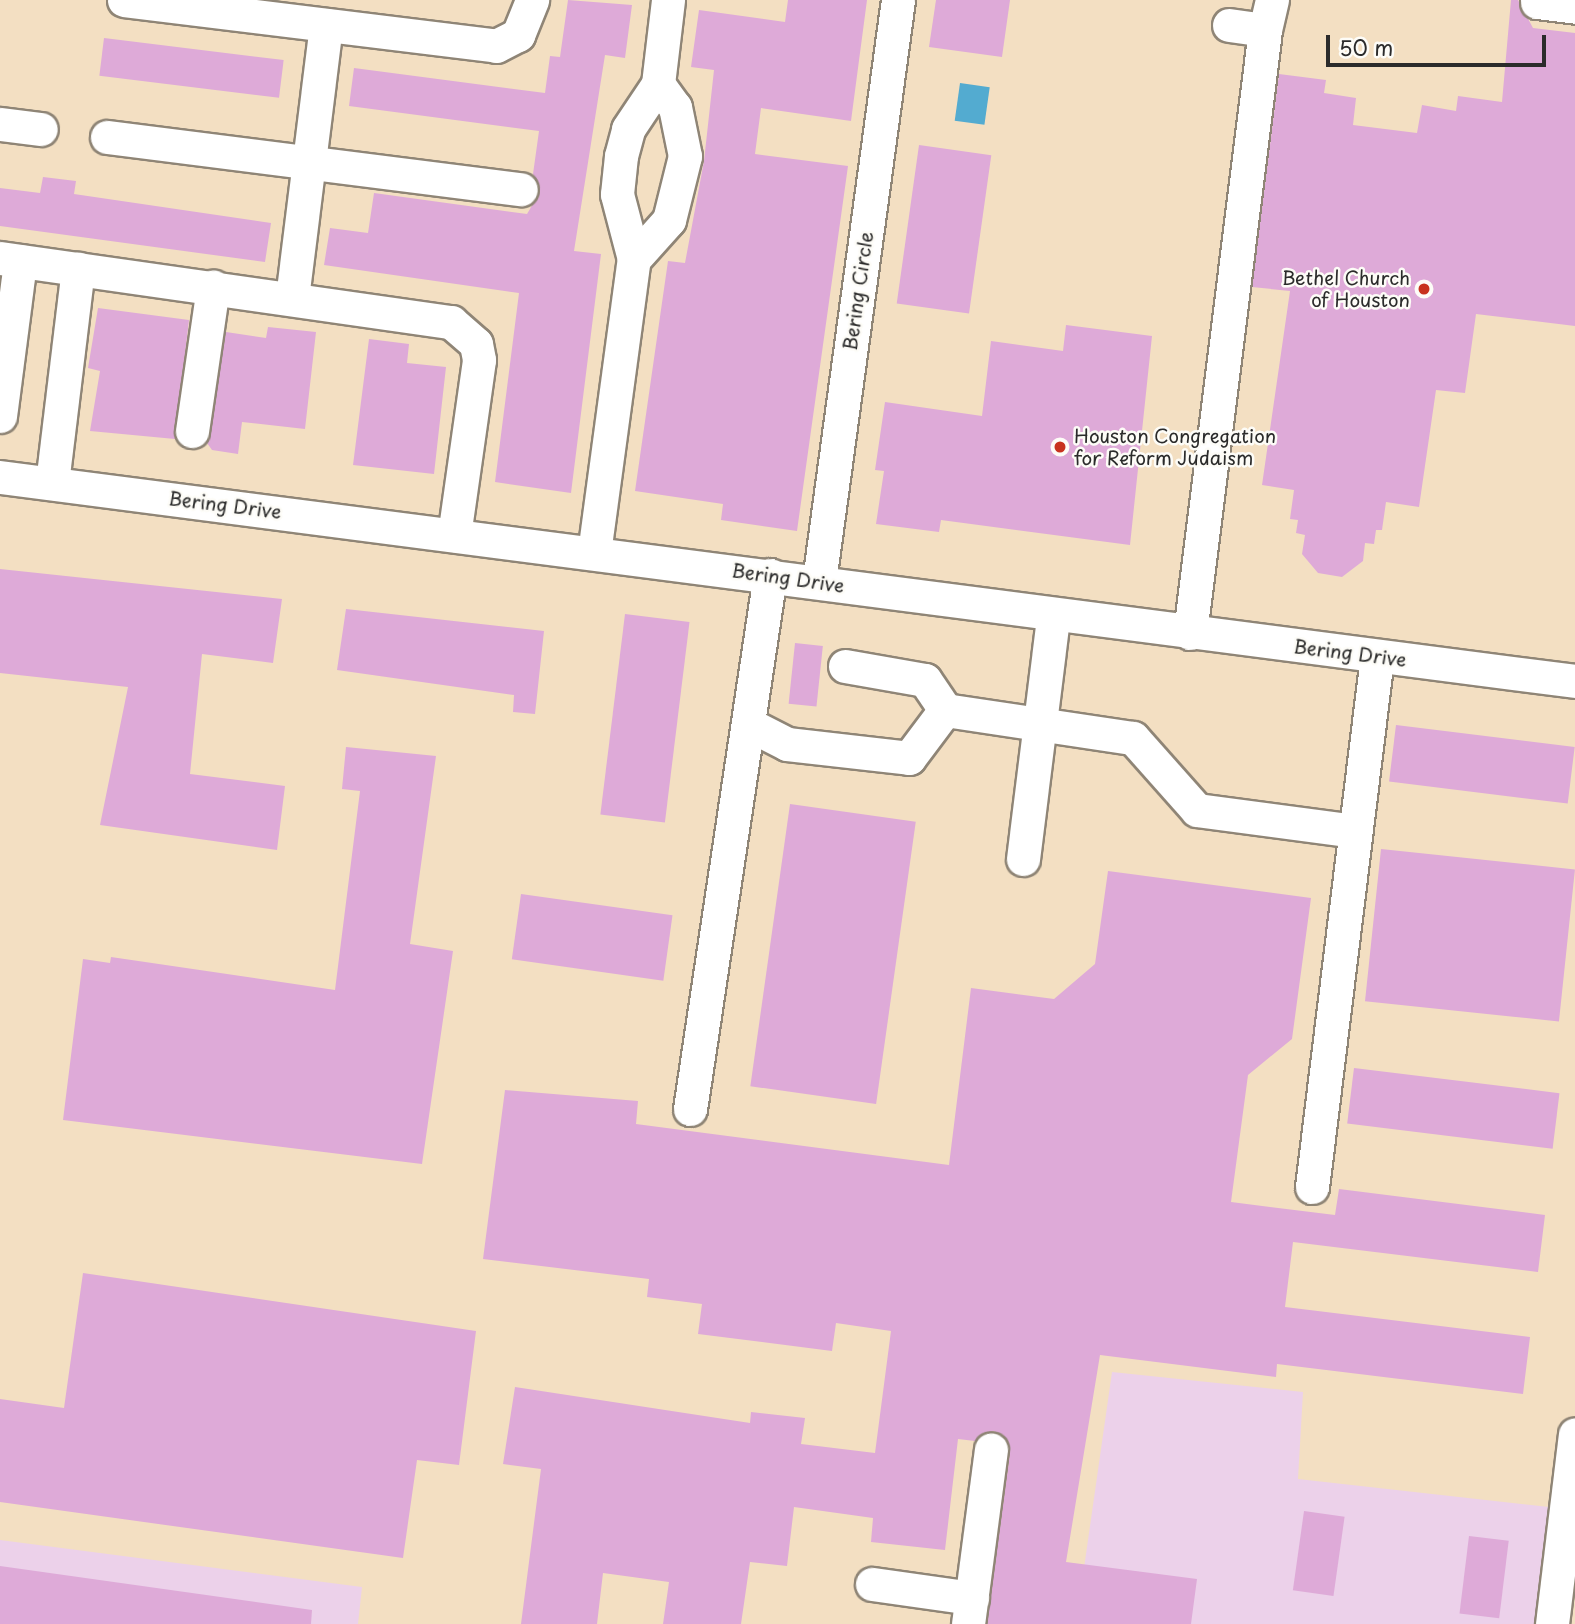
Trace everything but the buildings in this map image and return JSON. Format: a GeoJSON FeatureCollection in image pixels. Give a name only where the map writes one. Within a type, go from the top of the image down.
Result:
{"type":"FeatureCollection","features":[{"type":"Feature","properties":{"kind":"street"},"geometry":{"type":"LineString","coordinates":[[124,0],[261,8],[326,25],[496,46],[518,35],[532,0]]}},
{"type":"Feature","properties":{"kind":"street"},"geometry":{"type":"LineString","coordinates":[[594,553],[634,259],[617,194],[621,156],[628,129],[657,84],[668,0]]}},
{"type":"Feature","properties":{"kind":"street","name":"Bering Circle"},"geometry":{"type":"LineString","coordinates":[[819,581],[898,0]]}},
{"type":"Feature","properties":{"kind":"street"},"geometry":{"type":"LineString","coordinates":[[1537,2],[1575,7]]}},
{"type":"Feature","properties":{"kind":"street"},"geometry":{"type":"LineString","coordinates":[[1190,632],[1268,15],[1229,25]]}},
{"type":"Feature","properties":{"kind":"street"},"geometry":{"type":"LineString","coordinates":[[292,298],[326,25]]}},
{"type":"Feature","properties":{"kind":"street"},"geometry":{"type":"LineString","coordinates":[[634,259],[669,220],[685,156],[674,107],[657,84]]}},
{"type":"Feature","properties":{"kind":"street"},"geometry":{"type":"LineString","coordinates":[[0,124],[41,129]]}},
{"type":"Feature","properties":{"kind":"street"},"geometry":{"type":"LineString","coordinates":[[107,137],[521,189]]}},
{"type":"Feature","properties":{"kind":"street"},"geometry":{"type":"LineString","coordinates":[[0,416],[10,260],[431,317],[451,322],[476,344],[479,360],[454,535]]}},
{"type":"Feature","properties":{"kind":"street"},"geometry":{"type":"LineString","coordinates":[[52,483],[78,269]]}},
{"type":"Feature","properties":{"kind":"street"},"geometry":{"type":"LineString","coordinates":[[192,431],[213,287]]}},
{"type":"Feature","properties":{"kind":"street","name":"Bering Drive"},"geometry":{"type":"LineString","coordinates":[[0,477],[819,581],[1053,617],[1575,681]]}},
{"type":"Feature","properties":{"kind":"street"},"geometry":{"type":"LineString","coordinates":[[690,1109],[770,575]]}},
{"type":"Feature","properties":{"kind":"street"},"geometry":{"type":"LineString","coordinates":[[1023,859],[1053,617]]}},
{"type":"Feature","properties":{"kind":"street"},"geometry":{"type":"LineString","coordinates":[[1312,1187],[1377,657]]}},
{"type":"Feature","properties":{"kind":"street"},"geometry":{"type":"LineString","coordinates":[[845,666],[925,680],[945,710],[1133,738],[1172,786],[1197,810],[1355,831]]}},
{"type":"Feature","properties":{"kind":"street"},"geometry":{"type":"LineString","coordinates":[[748,724],[787,744],[909,758],[945,710]]}},
{"type":"Feature","properties":{"kind":"street"},"geometry":{"type":"LineString","coordinates":[[1552,1624],[1575,1434]]}},
{"type":"Feature","properties":{"kind":"street"},"geometry":{"type":"LineString","coordinates":[[872,1584],[970,1611],[991,1450]]}},
{"type":"Feature","properties":{"kind":"shaded area"},"geometry":{"type":"Polygon","coordinates":[[[1112,1372],[1303,1392],[1298,1479],[1549,1507],[1535,1624],[1076,1624],[1112,1372]]]}},
{"type":"Feature","properties":{"kind":"shaded area"},"geometry":{"type":"Polygon","coordinates":[[[0,1540],[362,1587],[358,1624],[0,1624],[0,1540]]]}},
{"type":"Feature","properties":{"kind":"water"},"geometry":{"type":"Polygon","coordinates":[[[960,83],[990,87],[984,125],[955,121],[960,83]]]}},
{"type":"Feature","properties":{"kind":"place","name":"Bethel Church of Houston"},"geometry":{"type":"Point","coordinates":[1424,289]}},
{"type":"Feature","properties":{"kind":"place","name":"Houston Congregation for Reform Judaism"},"geometry":{"type":"Point","coordinates":[1060,447]}}]}
